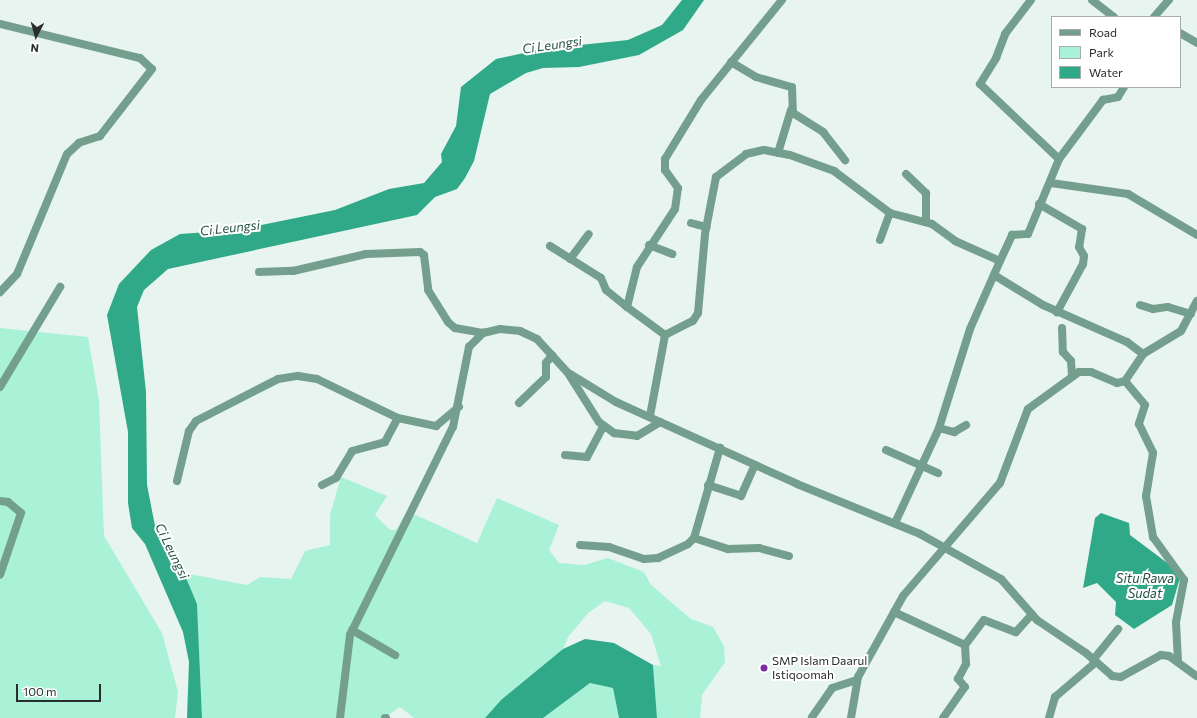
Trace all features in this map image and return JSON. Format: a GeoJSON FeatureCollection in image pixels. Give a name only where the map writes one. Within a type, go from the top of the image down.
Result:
{"type":"FeatureCollection","features":[{"type":"Feature","properties":{"kind":"street"},"geometry":{"type":"LineString","coordinates":[[627,307],[637,267],[649,245],[674,213],[677,198],[677,185],[664,167],[668,152],[701,100],[782,0]]}},
{"type":"Feature","properties":{"kind":"street"},"geometry":{"type":"LineString","coordinates":[[1031,0],[1005,34],[996,58],[980,84],[1059,159]]}},
{"type":"Feature","properties":{"kind":"street"},"geometry":{"type":"LineString","coordinates":[[1092,0],[1113,16]]}},
{"type":"Feature","properties":{"kind":"street"},"geometry":{"type":"LineString","coordinates":[[1156,16],[1169,0]]}},
{"type":"Feature","properties":{"kind":"street"},"geometry":{"type":"LineString","coordinates":[[0,24],[140,58],[152,69],[100,136],[79,143],[67,154],[17,274],[0,292]]}},
{"type":"Feature","properties":{"kind":"street"},"geometry":{"type":"LineString","coordinates":[[1181,35],[1197,43]]}},
{"type":"Feature","properties":{"kind":"street"},"geometry":{"type":"LineString","coordinates":[[731,62],[756,77],[792,87],[790,110],[778,152]]}},
{"type":"Feature","properties":{"kind":"street"},"geometry":{"type":"LineString","coordinates":[[895,522],[939,428],[961,354],[1012,235],[1028,234],[1039,204],[1050,183],[1059,159],[1100,103],[1118,97],[1123,88]]}},
{"type":"Feature","properties":{"kind":"street"},"geometry":{"type":"LineString","coordinates":[[790,110],[797,118],[823,132],[845,160]]}},
{"type":"Feature","properties":{"kind":"street"},"geometry":{"type":"LineString","coordinates":[[650,416],[665,335],[697,316],[706,227],[719,173],[746,154],[764,150],[802,158],[846,177],[890,213],[926,222],[955,242],[1000,261]]}},
{"type":"Feature","properties":{"kind":"street"},"geometry":{"type":"LineString","coordinates":[[906,174],[926,193],[926,222]]}},
{"type":"Feature","properties":{"kind":"street"},"geometry":{"type":"LineString","coordinates":[[1050,183],[1128,194],[1197,235]]}},
{"type":"Feature","properties":{"kind":"street"},"geometry":{"type":"LineString","coordinates":[[1039,204],[1082,229],[1078,248],[1083,264],[1057,312]]}},
{"type":"Feature","properties":{"kind":"street"},"geometry":{"type":"LineString","coordinates":[[880,240],[890,213]]}},
{"type":"Feature","properties":{"kind":"street"},"geometry":{"type":"LineString","coordinates":[[691,223],[706,227]]}},
{"type":"Feature","properties":{"kind":"street"},"geometry":{"type":"LineString","coordinates":[[570,259],[589,234]]}},
{"type":"Feature","properties":{"kind":"street"},"geometry":{"type":"LineString","coordinates":[[649,245],[672,254]]}},
{"type":"Feature","properties":{"kind":"street"},"geometry":{"type":"LineString","coordinates":[[550,246],[601,278],[606,290],[665,335]]}},
{"type":"Feature","properties":{"kind":"street"},"geometry":{"type":"LineString","coordinates":[[259,272],[288,272],[366,254],[420,252],[424,255],[428,290],[448,322],[455,328],[483,333],[520,331],[537,339],[568,373],[603,426],[630,436],[653,430],[660,422]]}},
{"type":"Feature","properties":{"kind":"street"},"geometry":{"type":"LineString","coordinates":[[994,275],[1057,312],[1127,342],[1143,354]]}},
{"type":"Feature","properties":{"kind":"street"},"geometry":{"type":"LineString","coordinates":[[0,386],[60,287]]}},
{"type":"Feature","properties":{"kind":"street"},"geometry":{"type":"LineString","coordinates":[[851,718],[857,680],[894,612],[909,586],[1000,483],[1028,409],[1072,376],[1091,372],[1117,383],[1125,381],[1143,354],[1176,335],[1191,314],[1197,301]]}},
{"type":"Feature","properties":{"kind":"street"},"geometry":{"type":"LineString","coordinates":[[1140,305],[1153,309],[1168,307],[1191,314]]}},
{"type":"Feature","properties":{"kind":"street"},"geometry":{"type":"LineString","coordinates":[[1062,328],[1063,352],[1071,361],[1072,376]]}},
{"type":"Feature","properties":{"kind":"street"},"geometry":{"type":"LineString","coordinates":[[340,718],[352,630],[453,427],[460,407],[467,352],[483,333]]}},
{"type":"Feature","properties":{"kind":"street"},"geometry":{"type":"LineString","coordinates":[[519,403],[546,377],[546,363],[552,355]]}},
{"type":"Feature","properties":{"kind":"street"},"geometry":{"type":"LineString","coordinates":[[568,373],[616,402],[650,416],[660,422],[755,465],[895,522],[1001,579],[1032,614],[1117,677],[1157,656],[1178,662],[1197,676]]}},
{"type":"Feature","properties":{"kind":"street"},"geometry":{"type":"LineString","coordinates":[[177,481],[189,431],[196,421],[278,379],[298,376],[318,379],[398,418],[436,426],[460,407]]}},
{"type":"Feature","properties":{"kind":"street"},"geometry":{"type":"LineString","coordinates":[[1125,381],[1145,405],[1139,424],[1153,453],[1146,496],[1153,537],[1184,580],[1176,622],[1178,662]]}},
{"type":"Feature","properties":{"kind":"street"},"geometry":{"type":"LineString","coordinates":[[322,485],[336,478],[352,450],[385,442],[398,418]]}},
{"type":"Feature","properties":{"kind":"street"},"geometry":{"type":"LineString","coordinates":[[939,428],[954,432],[966,425]]}},
{"type":"Feature","properties":{"kind":"street"},"geometry":{"type":"LineString","coordinates":[[565,455],[587,457],[603,426]]}},
{"type":"Feature","properties":{"kind":"street"},"geometry":{"type":"LineString","coordinates":[[580,545],[604,546],[649,559],[674,551],[694,538],[708,485],[720,448]]}},
{"type":"Feature","properties":{"kind":"street"},"geometry":{"type":"LineString","coordinates":[[886,450],[938,473]]}},
{"type":"Feature","properties":{"kind":"street"},"geometry":{"type":"LineString","coordinates":[[708,485],[741,496],[755,465]]}},
{"type":"Feature","properties":{"kind":"street"},"geometry":{"type":"LineString","coordinates":[[0,501],[7,502],[21,513],[0,575]]}},
{"type":"Feature","properties":{"kind":"street"},"geometry":{"type":"LineString","coordinates":[[694,538],[728,549],[759,548],[789,556]]}},
{"type":"Feature","properties":{"kind":"street"},"geometry":{"type":"LineString","coordinates":[[894,612],[965,645]]}},
{"type":"Feature","properties":{"kind":"street"},"geometry":{"type":"LineString","coordinates":[[942,718],[965,687],[958,679],[966,664],[965,645],[984,620],[1016,632],[1032,614]]}},
{"type":"Feature","properties":{"kind":"street"},"geometry":{"type":"LineString","coordinates":[[1049,718],[1055,697],[1095,661],[1118,629]]}},
{"type":"Feature","properties":{"kind":"street"},"geometry":{"type":"LineString","coordinates":[[352,630],[395,655]]}},
{"type":"Feature","properties":{"kind":"street"},"geometry":{"type":"LineString","coordinates":[[812,717],[826,693],[857,680]]}},
{"type":"Feature","properties":{"kind":"green space"},"geometry":{"type":"Polygon","coordinates":[[[0,328],[88,337],[99,400],[104,536],[162,633],[178,692],[175,718],[0,718],[0,328]]]}},
{"type":"Feature","properties":{"kind":"green space"},"geometry":{"type":"Polygon","coordinates":[[[341,477],[387,496],[375,515],[390,530],[396,530],[407,511],[477,543],[497,498],[559,525],[549,550],[559,563],[584,565],[608,558],[644,572],[651,585],[691,619],[713,627],[724,646],[725,662],[702,695],[700,718],[657,718],[653,665],[661,666],[651,634],[629,608],[605,601],[588,613],[568,637],[563,649],[501,700],[485,718],[414,718],[400,707],[384,718],[202,718],[197,604],[184,573],[247,585],[260,577],[291,579],[305,551],[330,545],[330,515],[341,477]]]}},
{"type":"Feature","properties":{"kind":"green space"},"geometry":{"type":"Polygon","coordinates":[[[590,683],[613,688],[619,718],[543,718],[590,683]]]}},
{"type":"Feature","properties":{"kind":"water"},"geometry":{"type":"Polygon","coordinates":[[[682,0],[704,0],[683,30],[639,55],[579,67],[543,68],[526,73],[490,94],[474,161],[465,178],[457,189],[435,197],[417,215],[168,269],[144,290],[137,307],[146,392],[147,485],[156,531],[184,573],[197,604],[202,718],[187,718],[189,662],[183,632],[145,544],[132,528],[128,503],[128,432],[107,315],[119,284],[151,250],[180,234],[237,230],[335,210],[389,189],[424,183],[442,162],[441,154],[456,126],[461,87],[496,59],[542,49],[628,40],[662,25],[682,0]]]}},
{"type":"Feature","properties":{"kind":"water","name":"Situ Rawa Sudat"},"geometry":{"type":"Polygon","coordinates":[[[1101,513],[1129,523],[1130,535],[1174,568],[1180,578],[1172,605],[1134,629],[1115,615],[1116,602],[1097,583],[1083,588],[1095,518],[1101,513]]]}},
{"type":"Feature","properties":{"kind":"water"},"geometry":{"type":"Polygon","coordinates":[[[585,639],[614,643],[653,665],[657,718],[619,718],[613,688],[590,683],[543,718],[485,718],[501,700],[563,649],[585,639]]]}},
{"type":"Feature","properties":{"kind":"place","name":"SMP Islam Daarul Istiqoomah"},"geometry":{"type":"Point","coordinates":[764,668]}},
{"type":"Feature","properties":{"kind":"water label","name":"Ci Leungsi"},"geometry":{"type":"Point","coordinates":[552,45]}},
{"type":"Feature","properties":{"kind":"water label","name":"Ci Leungsi"},"geometry":{"type":"Point","coordinates":[230,228]}},
{"type":"Feature","properties":{"kind":"water label","name":"Ci Leungsi"},"geometry":{"type":"Point","coordinates":[172,551]}}]}
